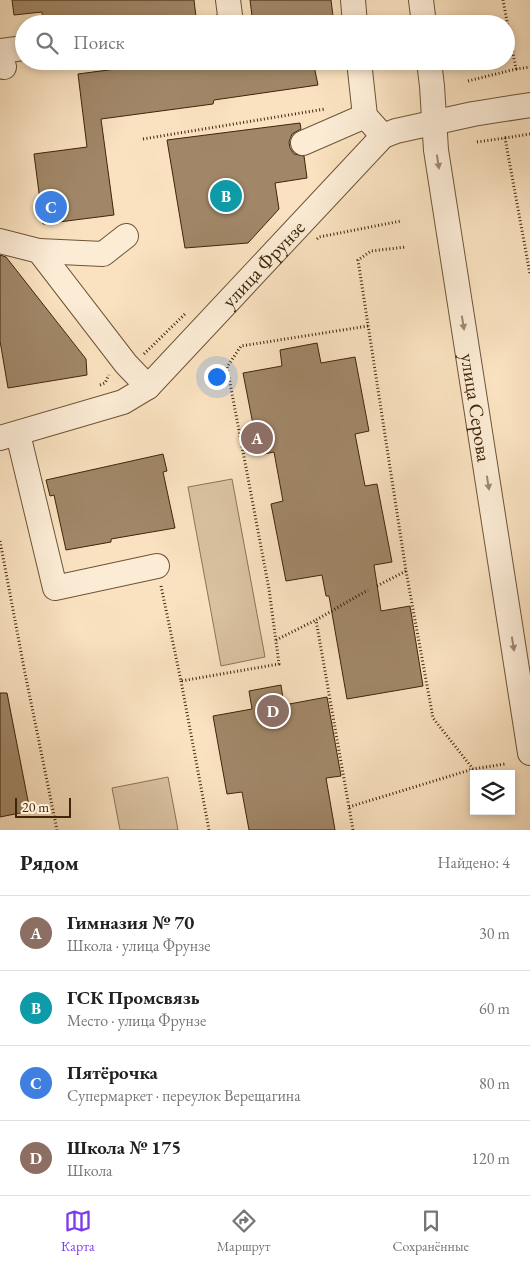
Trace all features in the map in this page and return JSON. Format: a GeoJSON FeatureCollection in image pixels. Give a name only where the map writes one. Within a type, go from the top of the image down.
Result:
{"type":"FeatureCollection","features":[{"type":"Feature","properties":{"kind":"street"},"geometry":{"type":"LineString","coordinates":[[228,0],[230,15]]}},
{"type":"Feature","properties":{"kind":"street"},"geometry":{"type":"LineString","coordinates":[[353,0],[355,15]]}},
{"type":"Feature","properties":{"kind":"street"},"geometry":{"type":"LineString","coordinates":[[421,0],[423,15]]}},
{"type":"Feature","properties":{"kind":"street"},"geometry":{"type":"LineString","coordinates":[[1,55],[15,51]]}},
{"type":"Feature","properties":{"kind":"street"},"geometry":{"type":"LineString","coordinates":[[360,70],[364,109],[383,136]]}},
{"type":"Feature","properties":{"kind":"street","name":"улица Серова"},"geometry":{"type":"LineString","coordinates":[[430,70],[436,150],[530,753]]}},
{"type":"Feature","properties":{"kind":"street","name":"улица Фрунзе"},"geometry":{"type":"LineString","coordinates":[[9,436],[123,402],[148,387],[383,136],[435,122],[530,105]]}},
{"type":"Feature","properties":{"kind":"street"},"geometry":{"type":"LineString","coordinates":[[303,144],[364,109]]}},
{"type":"Feature","properties":{"kind":"street"},"geometry":{"type":"LineString","coordinates":[[0,241],[39,251],[103,254],[126,236]]}},
{"type":"Feature","properties":{"kind":"street"},"geometry":{"type":"LineString","coordinates":[[39,251],[126,364],[148,387]]}},
{"type":"Feature","properties":{"kind":"street"},"geometry":{"type":"LineString","coordinates":[[9,436],[55,588],[157,566]]}},
{"type":"Feature","properties":{"kind":"path"},"geometry":{"type":"LineString","coordinates":[[503,0],[506,15]]}},
{"type":"Feature","properties":{"kind":"path"},"geometry":{"type":"LineString","coordinates":[[515,64],[516,69],[530,67]]}},
{"type":"Feature","properties":{"kind":"path"},"geometry":{"type":"LineString","coordinates":[[468,81],[512,70]]}},
{"type":"Feature","properties":{"kind":"path"},"geometry":{"type":"LineString","coordinates":[[143,139],[364,109]]}},
{"type":"Feature","properties":{"kind":"path"},"geometry":{"type":"LineString","coordinates":[[477,142],[530,134]]}},
{"type":"Feature","properties":{"kind":"path"},"geometry":{"type":"LineString","coordinates":[[505,138],[530,274]]}},
{"type":"Feature","properties":{"kind":"path"},"geometry":{"type":"LineString","coordinates":[[406,247],[371,251],[358,260],[406,571],[433,718],[473,769]]}},
{"type":"Feature","properties":{"kind":"path"},"geometry":{"type":"LineString","coordinates":[[182,682],[279,664],[269,589],[226,367],[242,346],[368,326]]}},
{"type":"Feature","properties":{"kind":"path"},"geometry":{"type":"LineString","coordinates":[[0,542],[57,830]]}},
{"type":"Feature","properties":{"kind":"path"},"geometry":{"type":"LineString","coordinates":[[157,566],[182,682],[209,830]]}},
{"type":"Feature","properties":{"kind":"path"},"geometry":{"type":"LineString","coordinates":[[377,586],[406,571]]}},
{"type":"Feature","properties":{"kind":"path"},"geometry":{"type":"LineString","coordinates":[[276,640],[316,620],[368,590]]}},
{"type":"Feature","properties":{"kind":"path"},"geometry":{"type":"LineString","coordinates":[[316,620],[353,830]]}},
{"type":"Feature","properties":{"kind":"path"},"geometry":{"type":"LineString","coordinates":[[349,807],[473,769],[505,764]]}},
{"type":"Feature","properties":{"kind":"shaded area"},"geometry":{"type":"Polygon","coordinates":[[[232,479],[265,657],[221,666],[188,487],[232,479]]]}},
{"type":"Feature","properties":{"kind":"shaded area"},"geometry":{"type":"Polygon","coordinates":[[[168,777],[178,830],[120,830],[112,788],[168,777]]]}},
{"type":"Feature","properties":{"kind":"building"},"geometry":{"type":"Polygon","coordinates":[[[12,0],[194,0],[196,15],[42,15],[42,12],[14,15],[12,0]]]}},
{"type":"Feature","properties":{"kind":"building"},"geometry":{"type":"Polygon","coordinates":[[[250,0],[331,0],[333,15],[252,15],[250,0]]]}},
{"type":"Feature","properties":{"kind":"building"},"geometry":{"type":"Polygon","coordinates":[[[108,70],[315,70],[318,85],[214,100],[213,104],[101,119],[114,215],[43,224],[34,154],[87,147],[78,74],[108,70]]]}},
{"type":"Feature","properties":{"kind":"building"},"geometry":{"type":"Polygon","coordinates":[[[300,123],[301,129],[292,134],[289,142],[294,154],[304,156],[307,178],[275,183],[279,209],[248,243],[185,248],[167,140],[300,123]]]}},
{"type":"Feature","properties":{"kind":"building"},"geometry":{"type":"Polygon","coordinates":[[[0,255],[6,257],[86,359],[87,375],[8,388],[0,341],[0,255]]]}},
{"type":"Feature","properties":{"kind":"building"},"geometry":{"type":"Polygon","coordinates":[[[317,343],[321,363],[355,357],[369,431],[355,434],[365,486],[377,484],[392,562],[374,565],[381,611],[410,606],[423,686],[347,699],[329,596],[326,596],[322,575],[286,581],[271,504],[283,501],[274,452],[259,455],[243,373],[282,366],[280,350],[317,343]]]}},
{"type":"Feature","properties":{"kind":"building"},"geometry":{"type":"Polygon","coordinates":[[[163,454],[167,471],[163,472],[175,528],[111,539],[111,542],[66,550],[54,495],[50,496],[46,480],[163,454]]]}},
{"type":"Feature","properties":{"kind":"building"},"geometry":{"type":"Polygon","coordinates":[[[281,685],[284,705],[327,697],[341,776],[326,778],[335,830],[249,830],[242,792],[227,794],[213,716],[252,709],[249,691],[281,685]]]}},
{"type":"Feature","properties":{"kind":"building"},"geometry":{"type":"Polygon","coordinates":[[[0,693],[7,693],[30,811],[0,817],[0,693]]]}},
{"type":"Feature","properties":{"kind":"place","name":"ГСК Промсвязь"},"geometry":{"type":"Point","coordinates":[226,196]}},
{"type":"Feature","properties":{"kind":"place","name":"Пятёрочка"},"geometry":{"type":"Point","coordinates":[51,207]}},
{"type":"Feature","properties":{"kind":"place","name":"Гимназия № 70"},"geometry":{"type":"Point","coordinates":[257,438]}},
{"type":"Feature","properties":{"kind":"place","name":"Школа № 175"},"geometry":{"type":"Point","coordinates":[273,711]}}]}
